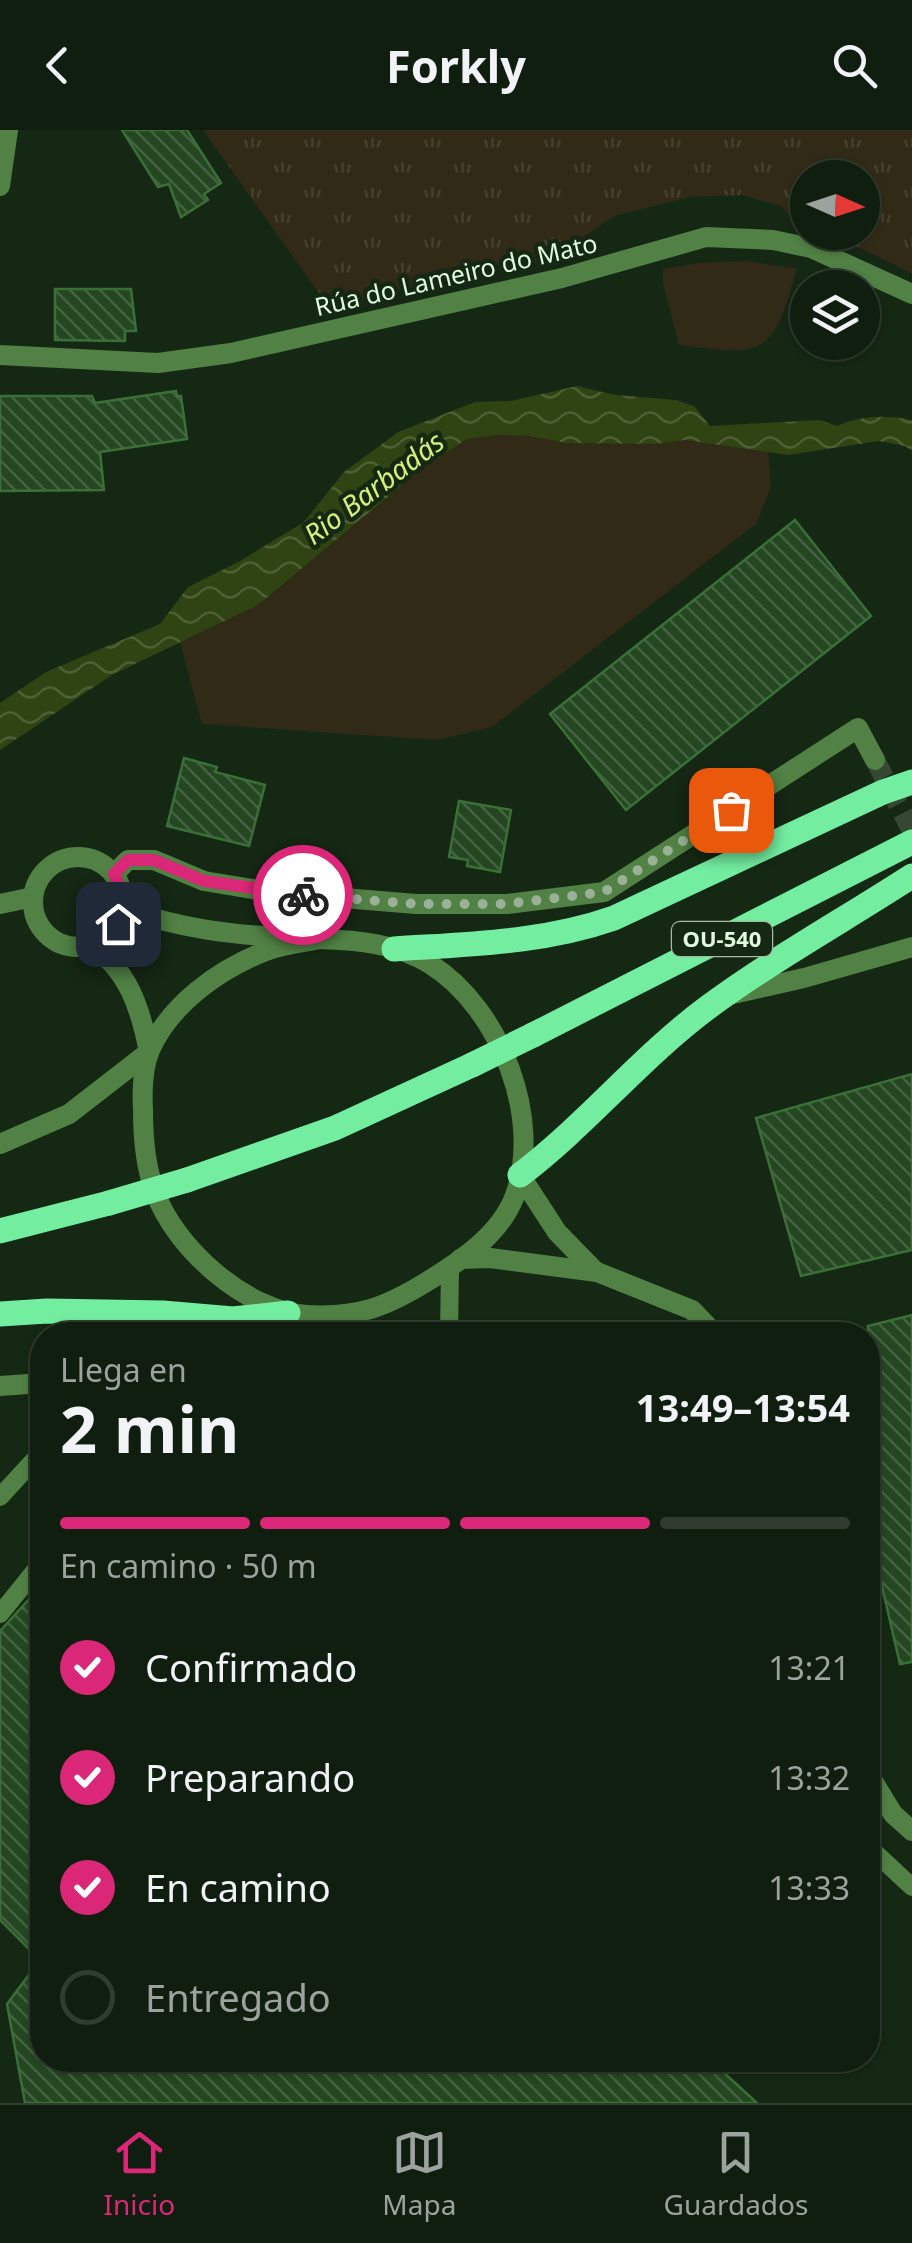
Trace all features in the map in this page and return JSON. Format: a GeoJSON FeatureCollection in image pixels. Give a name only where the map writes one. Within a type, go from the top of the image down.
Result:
{"type":"FeatureCollection","features":[{"type":"Feature","properties":{"kind":"main road"},"geometry":{"type":"LineString","coordinates":[[394,949],[535,939],[578,931],[912,782]]}},
{"type":"Feature","properties":{"kind":"main road","name":"OU-540"},"geometry":{"type":"LineString","coordinates":[[0,1231],[109,1204],[335,1128],[533,1035],[912,842]]}},
{"type":"Feature","properties":{"kind":"main road"},"geometry":{"type":"LineString","coordinates":[[520,1175],[564,1141],[669,1039],[710,1006],[912,876]]}},
{"type":"Feature","properties":{"kind":"main road"},"geometry":{"type":"LineString","coordinates":[[0,1314],[163,1313],[296,1321]]}},
{"type":"Feature","properties":{"kind":"street"},"geometry":{"type":"LineString","coordinates":[[0,186],[8,130]]}},
{"type":"Feature","properties":{"kind":"street","name":"Rúa do Lameiro do Mato"},"geometry":{"type":"LineString","coordinates":[[0,355],[158,363],[230,353],[562,278],[706,236],[773,240],[812,248],[912,294]]}},
{"type":"Feature","properties":{"kind":"street"},"geometry":{"type":"LineString","coordinates":[[114,874],[128,860],[154,860],[204,881],[271,892],[416,904],[507,904],[604,892],[858,728],[875,760]]}},
{"type":"Feature","properties":{"kind":"street"},"geometry":{"type":"LineString","coordinates":[[83,856],[100,862],[114,874],[122,890],[123,908],[118,924],[106,938],[90,946],[72,948],[42,931],[34,914],[32,896],[38,880],[50,866],[66,858],[83,856]]}},
{"type":"Feature","properties":{"kind":"street"},"geometry":{"type":"LineString","coordinates":[[604,892],[614,918]]}},
{"type":"Feature","properties":{"kind":"street"},"geometry":{"type":"LineString","coordinates":[[0,904],[32,896]]}},
{"type":"Feature","properties":{"kind":"street"},"geometry":{"type":"LineString","coordinates":[[123,908],[205,931],[354,940],[394,949],[429,964],[467,994],[492,1029],[511,1070],[520,1104],[520,1175],[513,1201],[489,1237],[396,1302],[366,1312],[296,1321],[232,1288],[177,1229],[156,1196],[144,1139],[142,1085],[149,1052],[172,1014],[217,975],[264,952],[320,939]]}},
{"type":"Feature","properties":{"kind":"street"},"geometry":{"type":"LineString","coordinates":[[90,946],[106,955],[134,996],[149,1052]]}},
{"type":"Feature","properties":{"kind":"street"},"geometry":{"type":"LineString","coordinates":[[731,994],[912,947]]}},
{"type":"Feature","properties":{"kind":"street"},"geometry":{"type":"LineString","coordinates":[[0,1144],[69,1114],[149,1052]]}},
{"type":"Feature","properties":{"kind":"street"},"geometry":{"type":"LineString","coordinates":[[520,1175],[557,1232],[597,1272]]}},
{"type":"Feature","properties":{"kind":"street"},"geometry":{"type":"LineString","coordinates":[[455,1264],[490,1258],[597,1272],[692,1310],[704,1322]]}},
{"type":"Feature","properties":{"kind":"street"},"geometry":{"type":"LineString","coordinates":[[0,1386],[30,1383]]}},
{"type":"Feature","properties":{"kind":"street"},"geometry":{"type":"LineString","coordinates":[[880,1792],[912,1831]]}},
{"type":"Feature","properties":{"kind":"lane"},"geometry":{"type":"LineString","coordinates":[[450,1322],[455,1264]]}},
{"type":"Feature","properties":{"kind":"lane"},"geometry":{"type":"LineString","coordinates":[[330,1315],[345,1322]]}},
{"type":"Feature","properties":{"kind":"lane"},"geometry":{"type":"LineString","coordinates":[[0,1496],[30,1464]]}},
{"type":"Feature","properties":{"kind":"lane"},"geometry":{"type":"LineString","coordinates":[[0,1614],[30,1577]]}},
{"type":"Feature","properties":{"kind":"lane"},"geometry":{"type":"LineString","coordinates":[[880,1857],[912,1887]]}},
{"type":"Feature","properties":{"kind":"green space"},"geometry":{"type":"Polygon","coordinates":[[[203,130],[912,130],[912,273],[864,250],[880,250],[880,160],[790,160],[790,216],[781,206],[741,195],[690,197],[614,216],[553,258],[439,281],[331,310],[203,130]]]}},
{"type":"Feature","properties":{"kind":"green space"},"geometry":{"type":"Polygon","coordinates":[[[746,261],[797,269],[790,270],[790,294],[781,319],[762,344],[731,350],[679,345],[663,284],[663,269],[746,261]]]}},
{"type":"Feature","properties":{"kind":"green space"},"geometry":{"type":"Polygon","coordinates":[[[497,435],[566,443],[656,444],[685,440],[768,451],[771,486],[757,523],[492,727],[437,740],[202,724],[180,643],[258,605],[419,471],[467,439],[497,435]]]}},
{"type":"Feature","properties":{"kind":"water","name":"Rio Barbadás"},"geometry":{"type":"Polygon","coordinates":[[[577,386],[615,395],[676,400],[694,406],[710,426],[819,420],[837,426],[874,417],[912,420],[912,451],[879,441],[788,455],[685,440],[656,444],[566,443],[497,435],[467,439],[419,471],[258,605],[112,675],[0,750],[0,703],[46,672],[160,624],[188,587],[304,522],[344,472],[398,432],[475,402],[511,401],[577,386]]]}},
{"type":"Feature","properties":{"kind":"building"},"geometry":{"type":"Polygon","coordinates":[[[122,130],[187,130],[221,183],[204,194],[208,200],[181,217],[169,184],[158,187],[122,130]]]}},
{"type":"Feature","properties":{"kind":"building"},"geometry":{"type":"Polygon","coordinates":[[[55,289],[131,289],[136,331],[125,331],[125,341],[55,340],[55,289]]]}},
{"type":"Feature","properties":{"kind":"building"},"geometry":{"type":"Polygon","coordinates":[[[176,391],[181,396],[187,439],[100,452],[104,490],[0,491],[0,396],[92,396],[95,403],[176,391]]]}},
{"type":"Feature","properties":{"kind":"building"},"geometry":{"type":"Polygon","coordinates":[[[795,520],[871,616],[626,810],[550,714],[795,520]]]}},
{"type":"Feature","properties":{"kind":"building"},"geometry":{"type":"Polygon","coordinates":[[[184,758],[217,767],[215,772],[265,785],[249,846],[167,826],[184,758]]]}},
{"type":"Feature","properties":{"kind":"building"},"geometry":{"type":"Polygon","coordinates":[[[459,801],[511,810],[500,872],[467,866],[468,860],[449,857],[459,801]]]}},
{"type":"Feature","properties":{"kind":"building"},"geometry":{"type":"Polygon","coordinates":[[[912,1074],[912,1250],[801,1276],[756,1118],[912,1074]]]}},
{"type":"Feature","properties":{"kind":"building"},"geometry":{"type":"Polygon","coordinates":[[[912,1315],[912,1662],[900,1664],[880,1578],[880,1323],[912,1315]]]}},
{"type":"Feature","properties":{"kind":"building"},"geometry":{"type":"Polygon","coordinates":[[[30,1598],[30,1950],[0,1920],[0,1631],[30,1598]]]}},
{"type":"Feature","properties":{"kind":"building"},"geometry":{"type":"Polygon","coordinates":[[[30,1973],[30,2072],[723,2072],[757,2103],[25,2103],[7,2004],[30,1973]]]}},
{"type":"Feature","properties":{"kind":"tunnel"},"geometry":{"type":"LineString","coordinates":[[875,760],[912,831]]}},
{"type":"Feature","properties":{"kind":"way so far"},"geometry":{"type":"LineString","coordinates":[[303,895],[416,904],[507,904],[604,892],[731,810]]}},
{"type":"Feature","properties":{"kind":"route"},"geometry":{"type":"LineString","coordinates":[[118,924],[123,908],[122,890],[114,874],[128,860],[154,860],[204,881],[303,895]]}}]}
